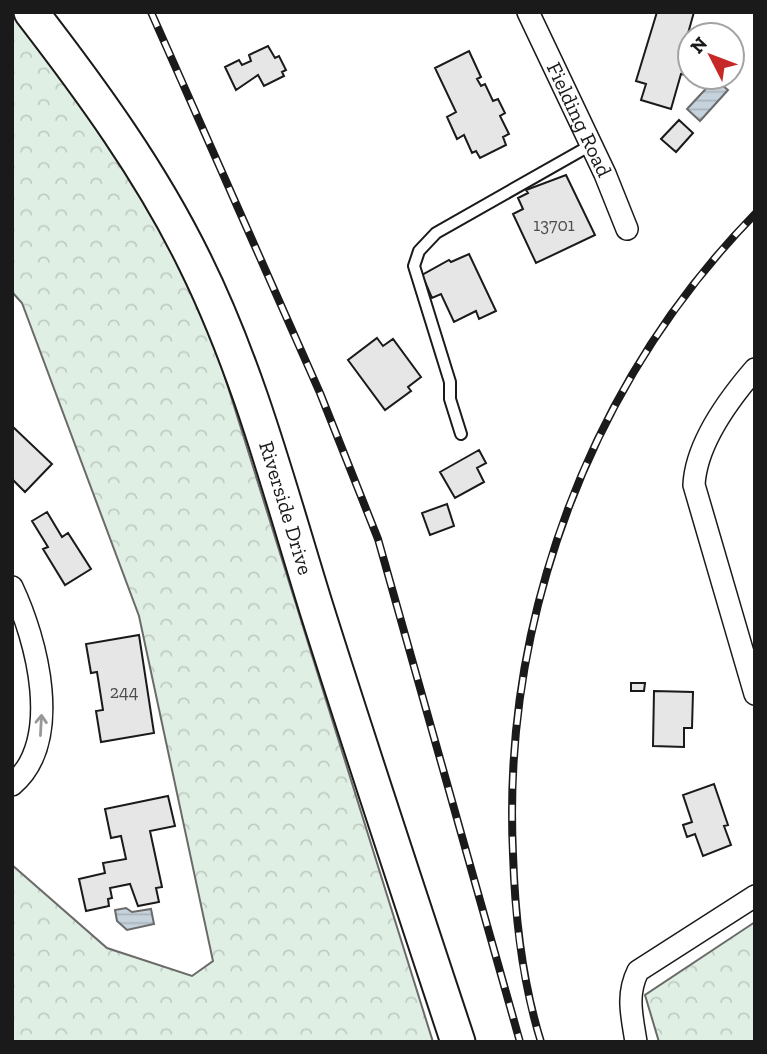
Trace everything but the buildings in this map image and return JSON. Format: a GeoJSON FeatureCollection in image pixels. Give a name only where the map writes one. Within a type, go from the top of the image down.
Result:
{"type":"FeatureCollection","features":[{"type":"Feature","properties":{"kind":"main road","name":"Riverside Drive"},"geometry":{"type":"LineString","coordinates":[[31,12],[147,175],[177,226],[216,307],[265,443],[361,751],[458,1042]]}},
{"type":"Feature","properties":{"kind":"street","name":"Fielding Road"},"geometry":{"type":"LineString","coordinates":[[528,12],[592,145],[627,229]]}},
{"type":"Feature","properties":{"kind":"street"},"geometry":{"type":"LineString","coordinates":[[755,369],[701,453],[695,469],[696,496],[755,694]]}},
{"type":"Feature","properties":{"kind":"street"},"geometry":{"type":"LineString","coordinates":[[12,587],[33,645],[42,719],[40,742],[31,763],[12,785]]}},
{"type":"Feature","properties":{"kind":"street"},"geometry":{"type":"LineString","coordinates":[[636,1042],[629,999],[631,985],[638,971],[755,896]]}},
{"type":"Feature","properties":{"kind":"lane"},"geometry":{"type":"LineString","coordinates":[[461,434],[450,399],[450,382],[414,266],[419,251],[436,233],[592,145]]}},
{"type":"Feature","properties":{"kind":"green space"},"geometry":{"type":"Polygon","coordinates":[[[12,14],[82,106],[146,202],[176,259],[219,358],[433,1042],[12,1042],[12,865],[107,948],[192,976],[213,961],[139,616],[22,303],[12,292],[12,14]]]}},
{"type":"Feature","properties":{"kind":"green space"},"geometry":{"type":"Polygon","coordinates":[[[755,922],[755,1042],[659,1042],[645,995],[755,922]]]}},
{"type":"Feature","properties":{"kind":"shaded area"},"geometry":{"type":"Polygon","coordinates":[[[704,91],[727,91],[700,121],[687,109],[704,91]]]}},
{"type":"Feature","properties":{"kind":"shaded area"},"geometry":{"type":"Polygon","coordinates":[[[126,908],[132,912],[151,909],[154,924],[127,930],[117,921],[115,910],[126,908]]]}},
{"type":"Feature","properties":{"kind":"railway"},"geometry":{"type":"LineString","coordinates":[[151,12],[320,393],[378,539],[520,1042]]}},
{"type":"Feature","properties":{"kind":"railway"},"geometry":{"type":"LineString","coordinates":[[541,1042],[521,949],[513,854],[513,766],[523,679],[541,593],[568,509],[603,429],[646,352],[697,280],[755,214]]}}]}
